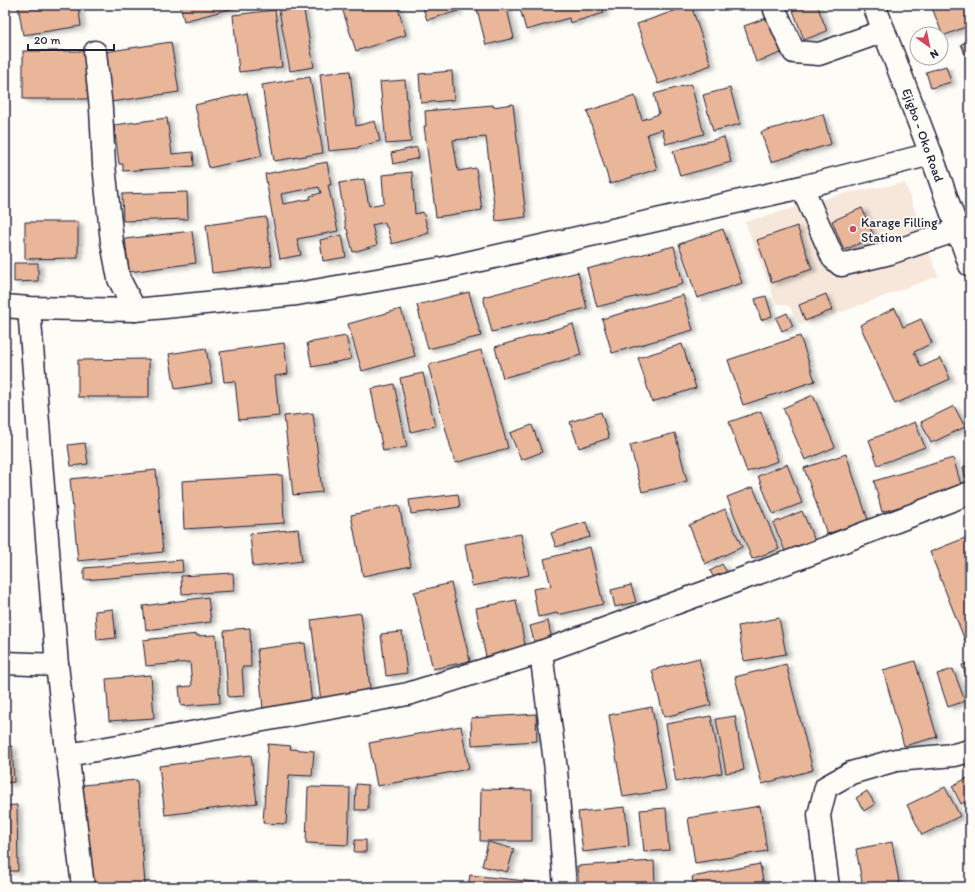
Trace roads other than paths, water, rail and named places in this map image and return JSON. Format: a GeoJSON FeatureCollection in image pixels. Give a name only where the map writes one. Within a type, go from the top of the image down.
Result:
{"type":"FeatureCollection","features":[{"type":"Feature","properties":{"kind":"street"},"geometry":{"type":"LineString","coordinates":[[776,5],[775,10],[794,52],[819,54],[884,31]]}},
{"type":"Feature","properties":{"kind":"street","name":"Ejigbo - Oko Road"},"geometry":{"type":"LineString","coordinates":[[874,5],[931,154],[970,265]]}},
{"type":"Feature","properties":{"kind":"street"},"geometry":{"type":"LineString","coordinates":[[95,52],[112,242],[119,279],[135,310]]}},
{"type":"Feature","properties":{"kind":"street"},"geometry":{"type":"LineString","coordinates":[[5,306],[29,308],[135,310],[297,294],[445,268],[802,187],[931,154]]}},
{"type":"Feature","properties":{"kind":"street"},"geometry":{"type":"LineString","coordinates":[[802,187],[833,258],[841,265],[890,253],[957,230]]}},
{"type":"Feature","properties":{"kind":"street"},"geometry":{"type":"LineString","coordinates":[[29,308],[57,665],[83,887]]}},
{"type":"Feature","properties":{"kind":"street"},"geometry":{"type":"LineString","coordinates":[[68,754],[408,694],[541,652],[805,556],[970,493]]}},
{"type":"Feature","properties":{"kind":"street"},"geometry":{"type":"LineString","coordinates":[[541,652],[556,770],[565,887]]}},
{"type":"Feature","properties":{"kind":"street"},"geometry":{"type":"LineString","coordinates":[[5,663],[57,665]]}},
{"type":"Feature","properties":{"kind":"street"},"geometry":{"type":"LineString","coordinates":[[828,887],[819,815],[826,787],[851,773],[896,760],[954,755],[970,751]]}},
{"type":"Feature","properties":{"kind":"place","name":"Karage Filling Station"},"geometry":{"type":"Point","coordinates":[853,229]}}]}
